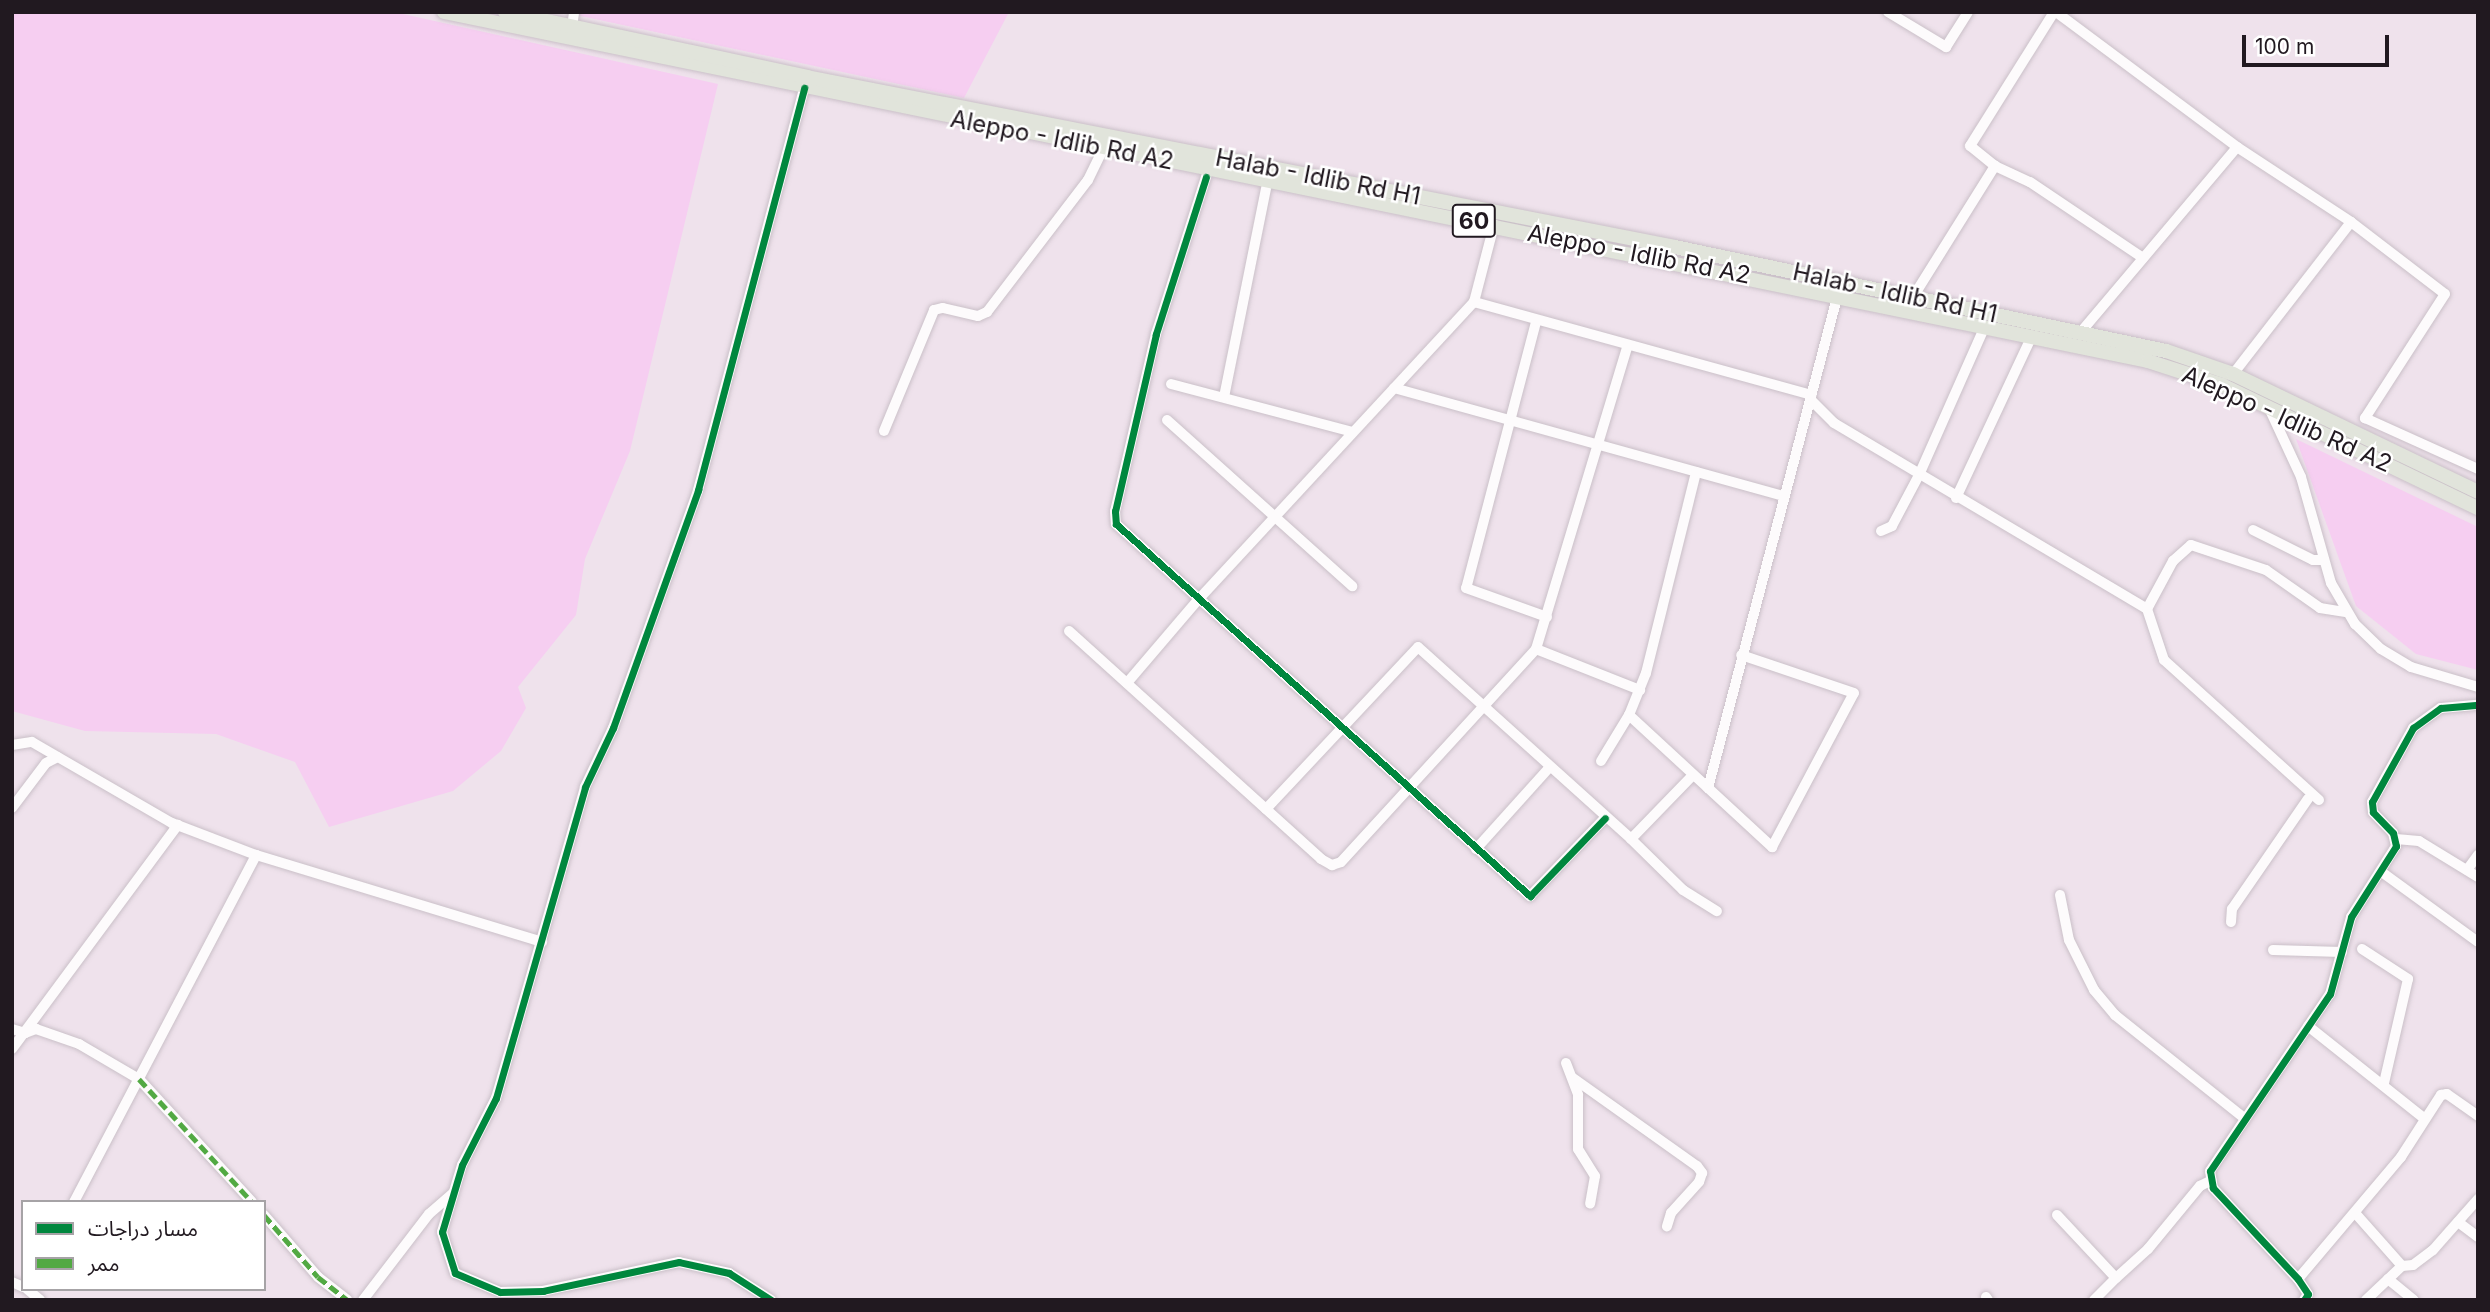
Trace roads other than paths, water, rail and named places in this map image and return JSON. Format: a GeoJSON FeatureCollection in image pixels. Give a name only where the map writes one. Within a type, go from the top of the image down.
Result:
{"type":"FeatureCollection","features":[{"type":"Feature","properties":{"kind":"highway","name":"Aleppo - Idlib Rd A2"},"geometry":{"type":"LineString","coordinates":[[444,12],[1495,220],[2188,371],[2478,508]]}},
{"type":"Feature","properties":{"kind":"highway","name":"60"},"geometry":{"type":"LineString","coordinates":[[505,12],[573,20],[805,83]]}},
{"type":"Feature","properties":{"kind":"highway","name":"Halab - Idlib Rd H1"},"geometry":{"type":"LineString","coordinates":[[1495,220],[1913,297],[2166,351],[2233,374],[2478,492]]}},
{"type":"Feature","properties":{"kind":"street"},"geometry":{"type":"LineString","coordinates":[[1888,12],[1946,47],[1968,12]]}},
{"type":"Feature","properties":{"kind":"street"},"geometry":{"type":"LineString","coordinates":[[2143,258],[2030,182],[1995,166],[1970,146],[2055,12],[2237,147],[2351,222],[2445,294],[2365,418],[2478,469]]}},
{"type":"Feature","properties":{"kind":"street"},"geometry":{"type":"LineString","coordinates":[[771,1300],[729,1273],[679,1262],[543,1291],[500,1292],[455,1273],[442,1232],[462,1165],[496,1098],[585,787],[613,729],[698,490],[805,83]]}},
{"type":"Feature","properties":{"kind":"street"},"geometry":{"type":"LineString","coordinates":[[884,431],[934,310],[943,308],[978,316],[987,313],[1088,180],[1106,142]]}},
{"type":"Feature","properties":{"kind":"street"},"geometry":{"type":"LineString","coordinates":[[2080,333],[2237,147]]}},
{"type":"Feature","properties":{"kind":"street"},"geometry":{"type":"LineString","coordinates":[[1913,297],[1995,166]]}},
{"type":"Feature","properties":{"kind":"street"},"geometry":{"type":"LineString","coordinates":[[1206,177],[1156,334],[1115,511],[1124,534],[1530,896],[1605,818]]}},
{"type":"Feature","properties":{"kind":"street"},"geometry":{"type":"LineString","coordinates":[[1224,397],[1266,188]]}},
{"type":"Feature","properties":{"kind":"street"},"geometry":{"type":"LineString","coordinates":[[1127,683],[1198,600],[1474,302],[1495,220]]}},
{"type":"Feature","properties":{"kind":"street"},"geometry":{"type":"LineString","coordinates":[[2233,374],[2351,222]]}},
{"type":"Feature","properties":{"kind":"street"},"geometry":{"type":"LineString","coordinates":[[1708,788],[1838,294]]}},
{"type":"Feature","properties":{"kind":"street"},"geometry":{"type":"LineString","coordinates":[[1474,302],[1536,322],[1811,397],[1835,423],[1956,498],[2147,609],[2164,660],[2319,800]]}},
{"type":"Feature","properties":{"kind":"street"},"geometry":{"type":"LineString","coordinates":[[1536,322],[1466,588],[1547,617]]}},
{"type":"Feature","properties":{"kind":"street"},"geometry":{"type":"LineString","coordinates":[[1881,531],[1892,526],[1919,475],[1985,326]]}},
{"type":"Feature","properties":{"kind":"street"},"geometry":{"type":"LineString","coordinates":[[1956,498],[2032,336]]}},
{"type":"Feature","properties":{"kind":"street"},"geometry":{"type":"LineString","coordinates":[[1069,631],[1266,809],[1332,865],[1341,862],[1411,789],[1484,704],[1536,649],[1627,347]]}},
{"type":"Feature","properties":{"kind":"street"},"geometry":{"type":"LineString","coordinates":[[1171,384],[1353,432]]}},
{"type":"Feature","properties":{"kind":"street"},"geometry":{"type":"LineString","coordinates":[[1394,388],[1784,496]]}},
{"type":"Feature","properties":{"kind":"street"},"geometry":{"type":"LineString","coordinates":[[2269,408],[2301,477],[2323,560],[2346,612],[2366,636],[2397,660],[2478,687]]}},
{"type":"Feature","properties":{"kind":"street"},"geometry":{"type":"LineString","coordinates":[[1167,420],[1352,586]]}},
{"type":"Feature","properties":{"kind":"street"},"geometry":{"type":"LineString","coordinates":[[1601,761],[1629,715],[1640,690],[1696,472]]}},
{"type":"Feature","properties":{"kind":"street"},"geometry":{"type":"LineString","coordinates":[[2253,530],[2313,561],[2323,560]]}},
{"type":"Feature","properties":{"kind":"street"},"geometry":{"type":"LineString","coordinates":[[2147,609],[2172,561],[2190,545],[2266,570],[2320,608],[2346,612]]}},
{"type":"Feature","properties":{"kind":"street"},"geometry":{"type":"LineString","coordinates":[[1266,809],[1419,647],[1484,704],[1549,768],[1631,839],[1683,890],[1717,911]]}},
{"type":"Feature","properties":{"kind":"street"},"geometry":{"type":"LineString","coordinates":[[1536,649],[1640,690]]}},
{"type":"Feature","properties":{"kind":"street"},"geometry":{"type":"LineString","coordinates":[[1629,715],[1772,847],[1854,693],[1741,655]]}},
{"type":"Feature","properties":{"kind":"street"},"geometry":{"type":"LineString","coordinates":[[2478,705],[2441,708],[2413,728],[2372,802],[2376,817],[2396,839],[2419,841],[2478,877]]}},
{"type":"Feature","properties":{"kind":"street"},"geometry":{"type":"LineString","coordinates":[[12,745],[32,742],[178,825],[256,855],[542,942]]}},
{"type":"Feature","properties":{"kind":"street"},"geometry":{"type":"LineString","coordinates":[[12,808],[46,763],[58,757]]}},
{"type":"Feature","properties":{"kind":"street"},"geometry":{"type":"LineString","coordinates":[[1476,849],[1549,768]]}},
{"type":"Feature","properties":{"kind":"street"},"geometry":{"type":"LineString","coordinates":[[1631,839],[1692,776]]}},
{"type":"Feature","properties":{"kind":"street"},"geometry":{"type":"LineString","coordinates":[[2231,922],[2232,909],[2308,799]]}},
{"type":"Feature","properties":{"kind":"street"},"geometry":{"type":"LineString","coordinates":[[12,1049],[178,825]]}},
{"type":"Feature","properties":{"kind":"street"},"geometry":{"type":"LineString","coordinates":[[2309,1298],[2298,1279],[2222,1198],[2210,1171],[2330,995],[2351,917],[2383,873],[2396,839]]}},
{"type":"Feature","properties":{"kind":"street"},"geometry":{"type":"LineString","coordinates":[[75,1200],[256,855]]}},
{"type":"Feature","properties":{"kind":"street"},"geometry":{"type":"LineString","coordinates":[[2467,870],[2478,855]]}},
{"type":"Feature","properties":{"kind":"street"},"geometry":{"type":"LineString","coordinates":[[2383,873],[2478,942]]}},
{"type":"Feature","properties":{"kind":"street"},"geometry":{"type":"LineString","coordinates":[[2060,895],[2069,940],[2094,990],[2115,1014],[2244,1118]]}},
{"type":"Feature","properties":{"kind":"street"},"geometry":{"type":"LineString","coordinates":[[2362,949],[2408,979],[2384,1083]]}},
{"type":"Feature","properties":{"kind":"street"},"geometry":{"type":"LineString","coordinates":[[2273,950],[2342,952]]}},
{"type":"Feature","properties":{"kind":"street"},"geometry":{"type":"LineString","coordinates":[[2308,1026],[2384,1083],[2425,1119]]}},
{"type":"Feature","properties":{"kind":"street"},"geometry":{"type":"LineString","coordinates":[[12,1028],[25,1033],[36,1030],[79,1044],[139,1079],[250,1200]]}},
{"type":"Feature","properties":{"kind":"street"},"geometry":{"type":"LineString","coordinates":[[1566,1063],[1578,1095],[1578,1149],[1595,1176],[1590,1203]]}},
{"type":"Feature","properties":{"kind":"street"},"geometry":{"type":"LineString","coordinates":[[1573,1078],[1697,1166],[1702,1173],[1699,1182],[1671,1213],[1667,1226]]}},
{"type":"Feature","properties":{"kind":"street"},"geometry":{"type":"LineString","coordinates":[[2298,1279],[2356,1214],[2444,1093],[2478,1116]]}},
{"type":"Feature","properties":{"kind":"street"},"geometry":{"type":"LineString","coordinates":[[2094,1300],[2148,1249],[2200,1186],[2212,1180]]}},
{"type":"Feature","properties":{"kind":"street"},"geometry":{"type":"LineString","coordinates":[[363,1300],[429,1213],[454,1193]]}},
{"type":"Feature","properties":{"kind":"street"},"geometry":{"type":"LineString","coordinates":[[2366,1300],[2402,1266],[2422,1260],[2478,1199]]}},
{"type":"Feature","properties":{"kind":"street"},"geometry":{"type":"LineString","coordinates":[[2356,1214],[2402,1266]]}},
{"type":"Feature","properties":{"kind":"street"},"geometry":{"type":"LineString","coordinates":[[2057,1215],[2116,1278]]}},
{"type":"Feature","properties":{"kind":"street"},"geometry":{"type":"LineString","coordinates":[[266,1217],[318,1277],[347,1300]]}},
{"type":"Feature","properties":{"kind":"street"},"geometry":{"type":"LineString","coordinates":[[2458,1222],[2478,1237]]}},
{"type":"Feature","properties":{"kind":"street"},"geometry":{"type":"LineString","coordinates":[[2388,1279],[2414,1300]]}}]}
